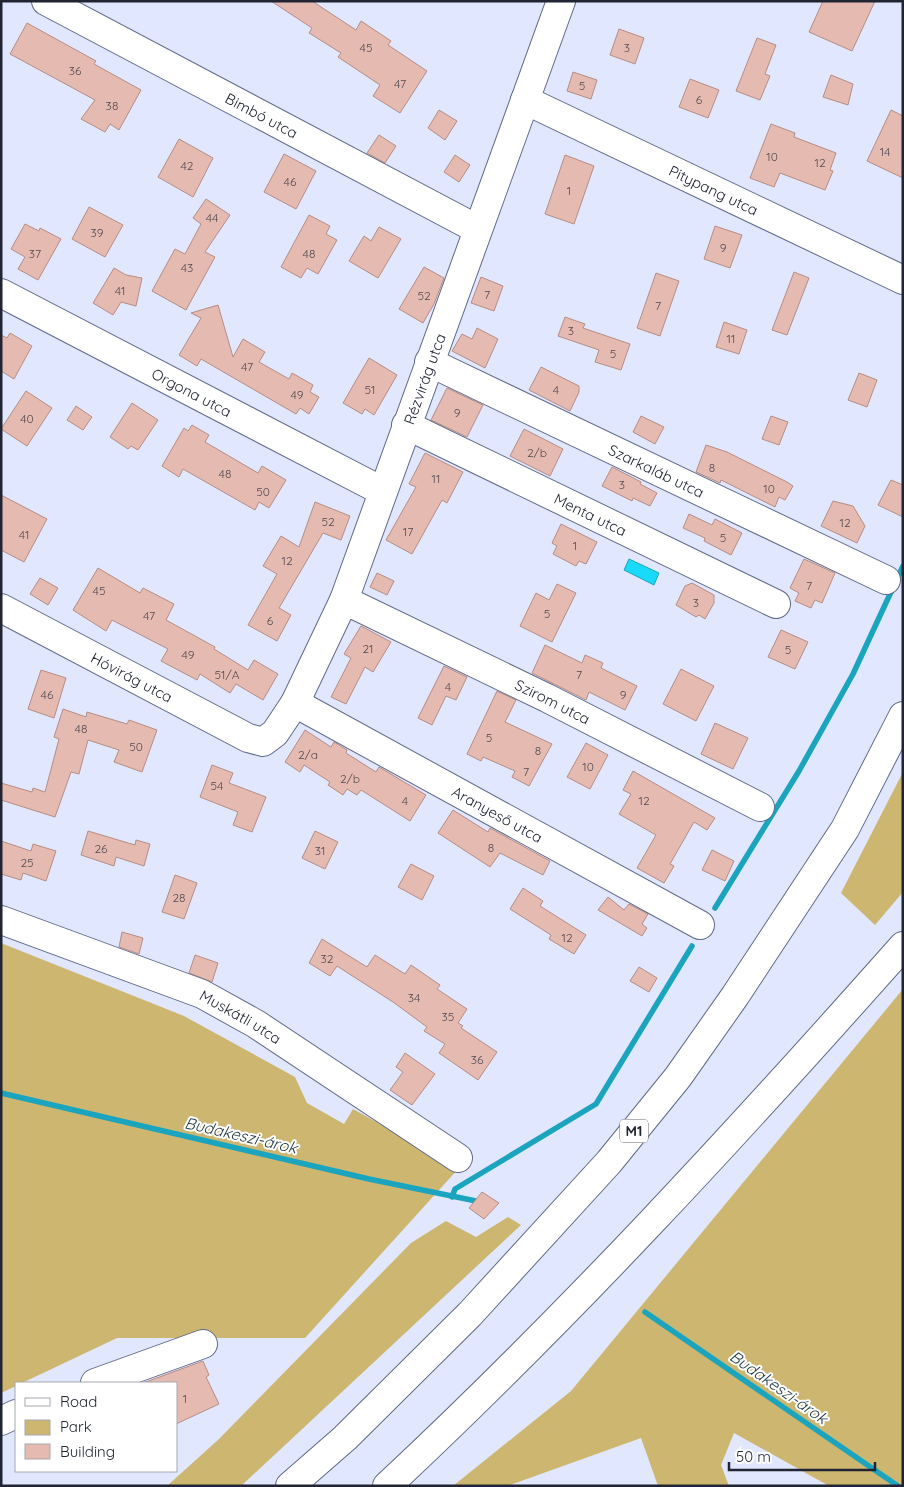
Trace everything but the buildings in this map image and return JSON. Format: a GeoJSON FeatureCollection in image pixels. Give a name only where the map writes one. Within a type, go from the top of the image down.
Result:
{"type":"FeatureCollection","features":[{"type":"Feature","properties":{"kind":"main road","name":"Bimbó utca"},"geometry":{"type":"LineString","coordinates":[[46,1],[477,229]]}},
{"type":"Feature","properties":{"kind":"main road","name":"Rézvirág utca"},"geometry":{"type":"LineString","coordinates":[[263,742],[275,733],[295,703],[344,600],[561,1]]}},
{"type":"Feature","properties":{"kind":"main road","name":"Pitypang utca"},"geometry":{"type":"LineString","coordinates":[[525,100],[903,280]]}},
{"type":"Feature","properties":{"kind":"main road","name":"Orgona utca"},"geometry":{"type":"LineString","coordinates":[[1,292],[382,491]]}},
{"type":"Feature","properties":{"kind":"main road","name":"Szarkaláb utca"},"geometry":{"type":"LineString","coordinates":[[429,362],[886,580]]}},
{"type":"Feature","properties":{"kind":"main road","name":"Menta utca"},"geometry":{"type":"LineString","coordinates":[[406,425],[776,604]]}},
{"type":"Feature","properties":{"kind":"main road","name":"Szirom utca"},"geometry":{"type":"LineString","coordinates":[[344,600],[547,698],[760,807]]}},
{"type":"Feature","properties":{"kind":"main road","name":"Hóvirág utca"},"geometry":{"type":"LineString","coordinates":[[1,608],[248,738],[263,742]]}},
{"type":"Feature","properties":{"kind":"main road","name":"Aranyeső utca"},"geometry":{"type":"LineString","coordinates":[[295,703],[700,925]]}},
{"type":"Feature","properties":{"kind":"main road","name":"M1"},"geometry":{"type":"LineString","coordinates":[[290,1486],[344,1438],[470,1314],[609,1162],[678,1077],[736,996],[845,828],[903,716]]}},
{"type":"Feature","properties":{"kind":"main road","name":"Muskátli utca"},"geometry":{"type":"LineString","coordinates":[[1,920],[202,994],[256,1024],[458,1158]]}},
{"type":"Feature","properties":{"kind":"main road"},"geometry":{"type":"LineString","coordinates":[[387,1486],[465,1413],[562,1314],[782,1082],[903,946]]}},
{"type":"Feature","properties":{"kind":"main road"},"geometry":{"type":"LineString","coordinates":[[98,1382],[203,1344]]}},
{"type":"Feature","properties":{"kind":"main road"},"geometry":{"type":"LineString","coordinates":[[1,1421],[15,1414]]}},
{"type":"Feature","properties":{"kind":"green space"},"geometry":{"type":"Polygon","coordinates":[[[903,772],[903,892],[875,925],[841,893],[903,772]]]}},
{"type":"Feature","properties":{"kind":"green space"},"geometry":{"type":"Polygon","coordinates":[[[1,943],[184,1016],[295,1077],[307,1103],[344,1124],[353,1109],[459,1168],[305,1338],[117,1338],[24,1382],[15,1382],[15,1386],[1,1393],[1,943]]]}},
{"type":"Feature","properties":{"kind":"green space"},"geometry":{"type":"Polygon","coordinates":[[[903,989],[903,1486],[829,1486],[734,1433],[721,1465],[729,1486],[658,1486],[641,1438],[507,1486],[453,1486],[571,1391],[903,989]]]}},
{"type":"Feature","properties":{"kind":"green space"},"geometry":{"type":"Polygon","coordinates":[[[508,1217],[521,1225],[241,1486],[167,1486],[219,1439],[411,1243],[446,1221],[476,1237],[508,1217]]]}},
{"type":"Feature","properties":{"kind":"water"},"geometry":{"type":"Polygon","coordinates":[[[629,559],[659,573],[654,585],[624,570],[629,559]]]}},
{"type":"Feature","properties":{"kind":"waterway"},"geometry":{"type":"LineString","coordinates":[[715,908],[799,771],[853,674],[903,566]]}},
{"type":"Feature","properties":{"kind":"waterway"},"geometry":{"type":"LineString","coordinates":[[452,1197],[455,1189],[596,1104],[692,946]]}},
{"type":"Feature","properties":{"kind":"waterway","name":"Budakeszi-árok"},"geometry":{"type":"LineString","coordinates":[[1,1093],[369,1179],[476,1201]]}},
{"type":"Feature","properties":{"kind":"waterway","name":"Budakeszi-árok"},"geometry":{"type":"LineString","coordinates":[[645,1312],[898,1486]]}}]}
